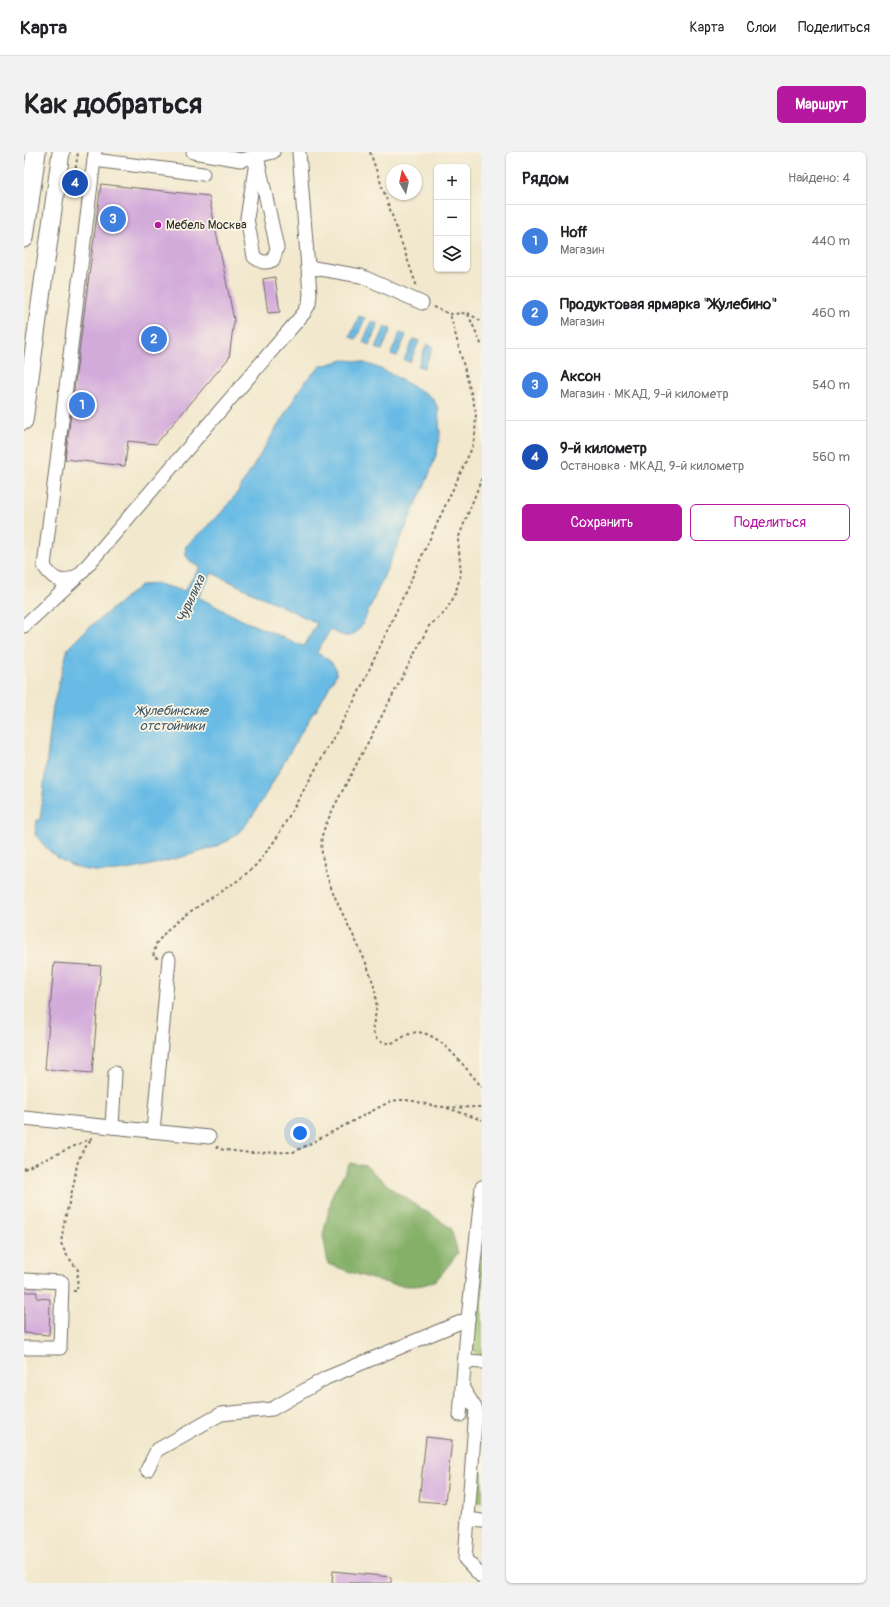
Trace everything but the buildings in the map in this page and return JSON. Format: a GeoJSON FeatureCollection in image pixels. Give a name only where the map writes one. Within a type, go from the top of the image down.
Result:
{"type":"FeatureCollection","features":[{"type":"Feature","properties":{"kind":"highway"},"geometry":{"type":"LineString","coordinates":[[24,238],[36,152]]}},
{"type":"Feature","properties":{"kind":"main road"},"geometry":{"type":"LineString","coordinates":[[24,421],[62,152]]}},
{"type":"Feature","properties":{"kind":"lane"},"geometry":{"type":"LineString","coordinates":[[193,152],[223,154],[241,160],[273,152]]}},
{"type":"Feature","properties":{"kind":"lane"},"geometry":{"type":"LineString","coordinates":[[24,626],[80,574],[304,313],[309,304],[308,266],[299,152]]}},
{"type":"Feature","properties":{"kind":"lane"},"geometry":{"type":"LineString","coordinates":[[80,574],[71,580],[59,580],[50,575],[44,566],[95,156],[202,174]]}},
{"type":"Feature","properties":{"kind":"lane"},"geometry":{"type":"LineString","coordinates":[[257,156],[277,248],[277,253],[273,260],[267,263],[260,262],[254,257],[247,218],[257,156]]}},
{"type":"Feature","properties":{"kind":"lane"},"geometry":{"type":"LineString","coordinates":[[308,266],[361,276],[422,303]]}},
{"type":"Feature","properties":{"kind":"lane"},"geometry":{"type":"LineString","coordinates":[[153,1131],[169,959]]}},
{"type":"Feature","properties":{"kind":"lane"},"geometry":{"type":"LineString","coordinates":[[112,1127],[115,1073]]}},
{"type":"Feature","properties":{"kind":"lane"},"geometry":{"type":"LineString","coordinates":[[24,1118],[210,1137]]}},
{"type":"Feature","properties":{"kind":"lane"},"geometry":{"type":"LineString","coordinates":[[460,1415],[468,1319],[482,1186]]}},
{"type":"Feature","properties":{"kind":"lane"},"geometry":{"type":"LineString","coordinates":[[24,1280],[62,1282],[60,1348],[24,1348]]}},
{"type":"Feature","properties":{"kind":"lane"},"geometry":{"type":"LineString","coordinates":[[147,1470],[157,1450],[221,1414],[272,1409],[326,1378],[468,1319]]}},
{"type":"Feature","properties":{"kind":"lane"},"geometry":{"type":"LineString","coordinates":[[464,1361],[482,1362]]}},
{"type":"Feature","properties":{"kind":"lane"},"geometry":{"type":"LineString","coordinates":[[462,1387],[476,1409],[477,1467],[468,1519],[465,1559],[482,1577]]}},
{"type":"Feature","properties":{"kind":"lane"},"geometry":{"type":"LineString","coordinates":[[468,1519],[482,1521]]}},
{"type":"Feature","properties":{"kind":"path"},"geometry":{"type":"LineString","coordinates":[[74,186],[78,152]]}},
{"type":"Feature","properties":{"kind":"path"},"geometry":{"type":"LineString","coordinates":[[370,152],[422,303],[450,314],[468,313],[482,322]]}},
{"type":"Feature","properties":{"kind":"path"},"geometry":{"type":"LineString","coordinates":[[468,313],[482,346]]}},
{"type":"Feature","properties":{"kind":"path"},"geometry":{"type":"LineString","coordinates":[[169,959],[153,957],[156,944],[168,930],[185,916],[240,879],[256,864],[276,840],[357,696],[472,448],[476,435],[476,412],[450,314]]}},
{"type":"Feature","properties":{"kind":"path"},"geometry":{"type":"LineString","coordinates":[[482,478],[458,539],[461,574],[454,597],[445,612],[429,626],[334,807],[322,836],[324,867],[334,895],[368,967],[375,992],[376,1010],[372,1032],[378,1041],[394,1044],[411,1034],[420,1032],[433,1036],[447,1048],[482,1087]]}},
{"type":"Feature","properties":{"kind":"path"},"geometry":{"type":"LineString","coordinates":[[210,1137],[218,1148],[250,1153],[294,1152],[392,1101],[412,1099],[444,1107],[482,1120]]}},
{"type":"Feature","properties":{"kind":"path"},"geometry":{"type":"LineString","coordinates":[[444,1107],[482,1107]]}},
{"type":"Feature","properties":{"kind":"path"},"geometry":{"type":"LineString","coordinates":[[24,1169],[92,1138],[76,1164],[70,1202],[64,1223],[62,1243],[66,1254],[78,1270],[78,1291],[61,1291]]}},
{"type":"Feature","properties":{"kind":"green space"},"geometry":{"type":"Polygon","coordinates":[[[350,1163],[366,1166],[392,1189],[451,1228],[458,1253],[437,1279],[423,1285],[396,1285],[381,1282],[328,1264],[323,1235],[333,1193],[350,1163]]]}},
{"type":"Feature","properties":{"kind":"green space"},"geometry":{"type":"Polygon","coordinates":[[[482,1228],[482,1356],[476,1353],[471,1342],[482,1228]]]}},
{"type":"Feature","properties":{"kind":"green space"},"geometry":{"type":"Polygon","coordinates":[[[482,1472],[482,1502],[474,1501],[477,1475],[482,1472]]]}},
{"type":"Feature","properties":{"kind":"water"},"geometry":{"type":"Polygon","coordinates":[[[359,316],[365,318],[356,339],[350,337],[359,316]]]}},
{"type":"Feature","properties":{"kind":"water"},"geometry":{"type":"Polygon","coordinates":[[[372,321],[378,324],[369,345],[363,342],[372,321]]]}},
{"type":"Feature","properties":{"kind":"water"},"geometry":{"type":"Polygon","coordinates":[[[385,327],[391,329],[382,350],[376,348],[385,327]]]}},
{"type":"Feature","properties":{"kind":"water"},"geometry":{"type":"Polygon","coordinates":[[[400,333],[406,335],[397,356],[391,354],[400,333]]]}},
{"type":"Feature","properties":{"kind":"water"},"geometry":{"type":"Polygon","coordinates":[[[414,339],[419,341],[410,362],[404,360],[414,339]]]}},
{"type":"Feature","properties":{"kind":"water"},"geometry":{"type":"Polygon","coordinates":[[[427,344],[433,347],[424,368],[418,366],[427,344]]]}},
{"type":"Feature","properties":{"kind":"water","name":"Жулебинские отстойники"},"geometry":{"type":"Polygon","coordinates":[[[344,360],[365,363],[396,377],[425,393],[433,399],[438,408],[440,435],[437,452],[429,475],[362,625],[355,634],[348,636],[344,636],[330,630],[317,653],[328,659],[333,664],[336,675],[258,807],[246,825],[235,836],[220,845],[203,851],[138,868],[119,871],[100,872],[83,869],[66,862],[50,851],[35,834],[37,820],[40,820],[53,706],[68,648],[86,630],[141,585],[158,584],[184,591],[200,567],[188,559],[185,550],[186,546],[221,513],[237,493],[305,381],[321,366],[344,360]],[[212,573],[198,597],[242,620],[303,646],[317,623],[212,573]]]}},
{"type":"Feature","properties":{"kind":"place","name":"9-й километр"},"geometry":{"type":"Point","coordinates":[75,183]}},
{"type":"Feature","properties":{"kind":"place","name":"Аксон"},"geometry":{"type":"Point","coordinates":[113,219]}},
{"type":"Feature","properties":{"kind":"place","name":"Мебель Москва"},"geometry":{"type":"Point","coordinates":[158,225]}},
{"type":"Feature","properties":{"kind":"place","name":"Продуктовая ярмарка \"Жулебино\""},"geometry":{"type":"Point","coordinates":[154,339]}},
{"type":"Feature","properties":{"kind":"place","name":"Hoff"},"geometry":{"type":"Point","coordinates":[82,405]}},
{"type":"Feature","properties":{"kind":"water label","name":"Чурилиха"},"geometry":{"type":"Point","coordinates":[191,599]}}]}
